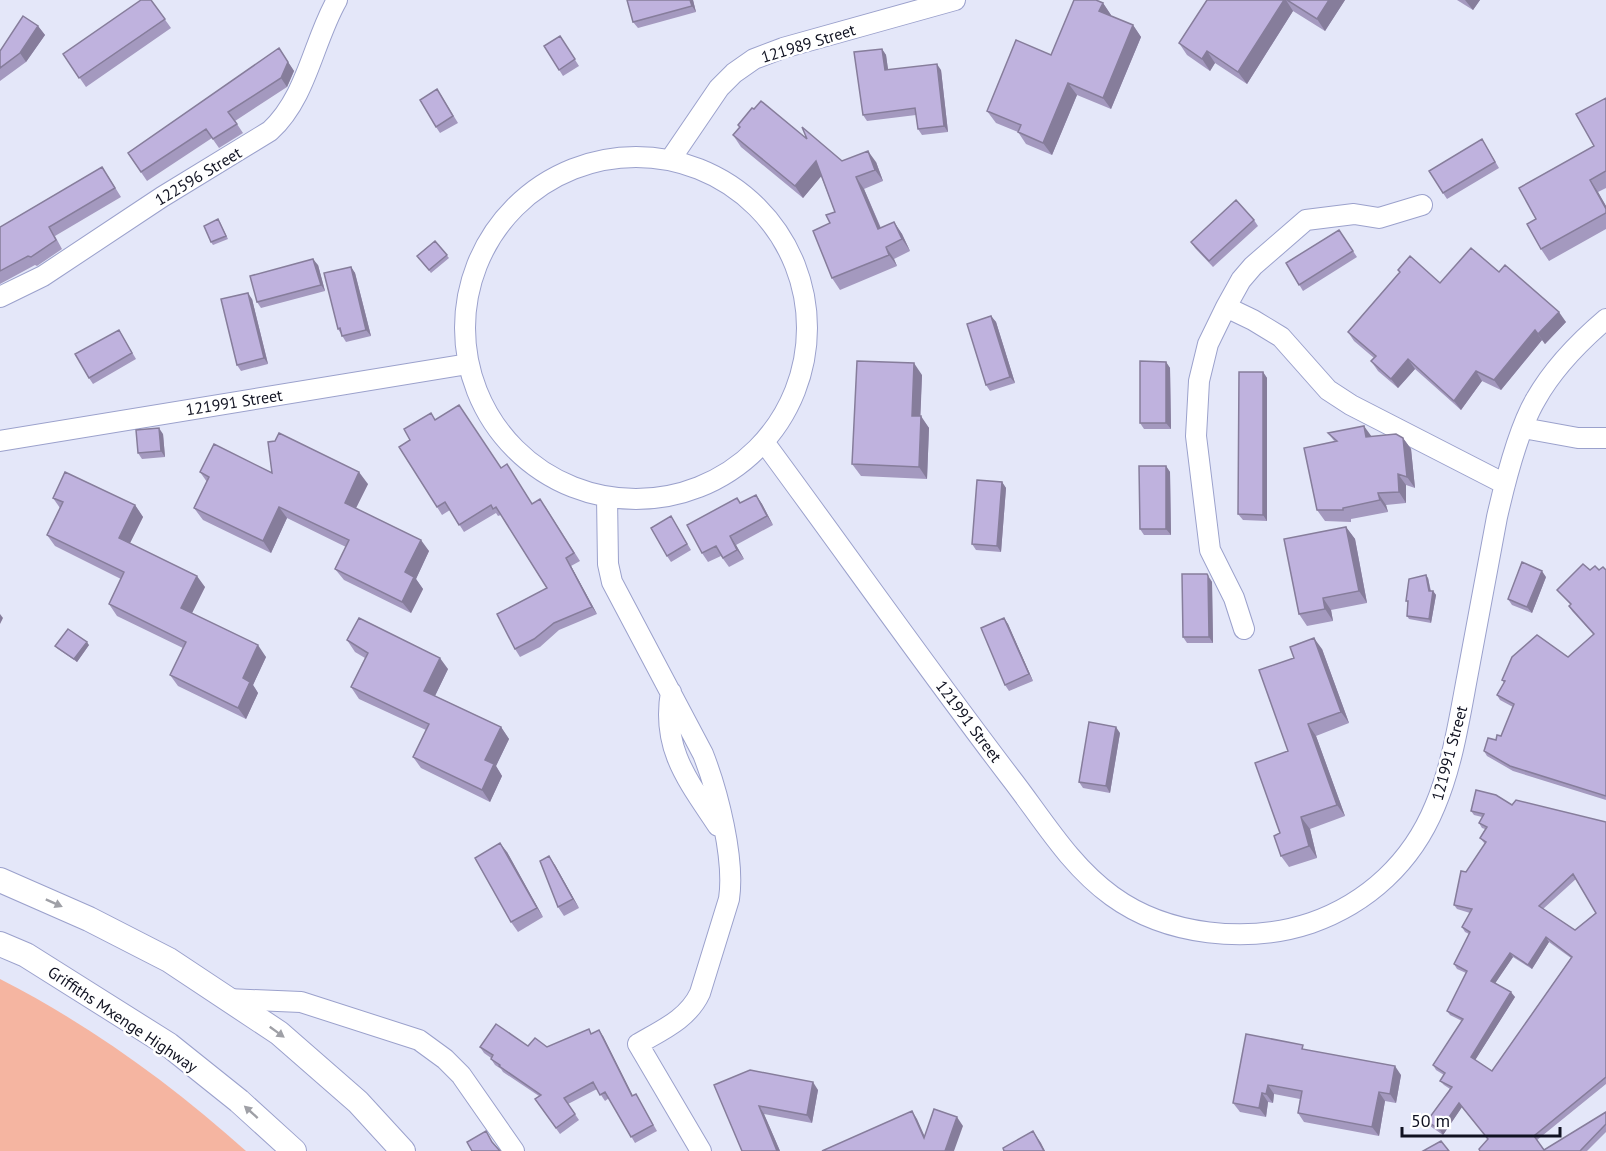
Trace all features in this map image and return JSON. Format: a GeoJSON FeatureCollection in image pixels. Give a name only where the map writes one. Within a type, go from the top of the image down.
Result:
{"type":"FeatureCollection","features":[{"type":"Feature","properties":{"kind":"street","name":"122596 Street"},"geometry":{"type":"LineString","coordinates":[[0,297],[43,276],[162,197],[270,131],[293,102],[324,25],[337,0]]}},
{"type":"Feature","properties":{"kind":"street","name":"121989 Street"},"geometry":{"type":"LineString","coordinates":[[670,160],[719,88],[734,73],[754,59],[783,48],[955,0]]}},
{"type":"Feature","properties":{"kind":"street"},"geometry":{"type":"LineString","coordinates":[[639,157],[670,160],[718,178],[759,209],[784,243],[798,274],[806,316],[806,350],[792,399],[780,422],[764,442],[743,462],[719,478],[692,490],[664,497],[636,500],[607,497],[574,488],[544,472],[518,451],[495,426],[479,396],[468,364],[465,333],[467,302],[471,282],[486,244],[504,218],[526,197],[551,179],[579,166],[609,159],[639,157]]}},
{"type":"Feature","properties":{"kind":"street"},"geometry":{"type":"LineString","coordinates":[[1244,629],[1234,598],[1210,550],[1196,436],[1199,381],[1208,344],[1241,280],[1253,266],[1306,220],[1354,214],[1379,218],[1422,205]]}},
{"type":"Feature","properties":{"kind":"street"},"geometry":{"type":"LineString","coordinates":[[1226,307],[1254,320],[1281,337],[1301,356],[1320,381],[1343,400],[1505,484]]}},
{"type":"Feature","properties":{"kind":"street","name":"121991 Street"},"geometry":{"type":"LineString","coordinates":[[764,442],[1064,850],[1086,874],[1113,897],[1143,914],[1208,933],[1246,935],[1292,929],[1353,903],[1374,889],[1408,855],[1434,808],[1445,779],[1457,728],[1505,484],[1523,428],[1535,400],[1558,366],[1580,341],[1606,319]]}},
{"type":"Feature","properties":{"kind":"street","name":"121991 Street"},"geometry":{"type":"LineString","coordinates":[[0,441],[468,364]]}},
{"type":"Feature","properties":{"kind":"street"},"geometry":{"type":"LineString","coordinates":[[1523,428],[1578,438],[1606,438]]}},
{"type":"Feature","properties":{"kind":"street"},"geometry":{"type":"LineString","coordinates":[[607,497],[608,564],[612,582],[670,692],[667,719],[675,755],[691,785],[724,836],[731,871],[729,899],[695,1004],[686,1015],[638,1044],[701,1151]]}},
{"type":"Feature","properties":{"kind":"street"},"geometry":{"type":"LineString","coordinates":[[0,880],[89,919],[169,960],[279,1033],[358,1102],[403,1151]]}},
{"type":"Feature","properties":{"kind":"street","name":"Griffiths Mxenge Highway"},"geometry":{"type":"LineString","coordinates":[[0,944],[26,955],[169,1045],[238,1101],[294,1151]]}},
{"type":"Feature","properties":{"kind":"street"},"geometry":{"type":"LineString","coordinates":[[227,999],[301,1002],[419,1040],[445,1059],[461,1075],[514,1151]]}},
{"type":"Feature","properties":{"kind":"shaded area"},"geometry":{"type":"Polygon","coordinates":[[[0,979],[66,1016],[129,1057],[189,1102],[246,1151],[0,1151],[0,979]]]}},
{"type":"Feature","properties":{"kind":"building"},"geometry":{"type":"Polygon","coordinates":[[[141,0],[151,0],[165,19],[79,78],[63,54],[141,0]]]}},
{"type":"Feature","properties":{"kind":"building"},"geometry":{"type":"Polygon","coordinates":[[[627,0],[690,0],[692,6],[633,22],[627,0]]]}},
{"type":"Feature","properties":{"kind":"building"},"geometry":{"type":"Polygon","coordinates":[[[1074,0],[1096,0],[1103,3],[1099,11],[1133,25],[1103,98],[1068,83],[1043,143],[1018,132],[1021,125],[987,111],[1016,40],[1051,55],[1074,0]]]}},
{"type":"Feature","properties":{"kind":"building"},"geometry":{"type":"Polygon","coordinates":[[[1207,0],[1284,0],[1238,72],[1207,51],[1202,59],[1179,43],[1207,0]]]}},
{"type":"Feature","properties":{"kind":"building"},"geometry":{"type":"Polygon","coordinates":[[[1287,0],[1329,0],[1317,19],[1287,0]]]}},
{"type":"Feature","properties":{"kind":"building"},"geometry":{"type":"Polygon","coordinates":[[[23,16],[38,26],[20,53],[0,68],[0,51],[23,16]]]}},
{"type":"Feature","properties":{"kind":"building"},"geometry":{"type":"Polygon","coordinates":[[[560,36],[575,59],[559,70],[544,46],[560,36]]]}},
{"type":"Feature","properties":{"kind":"building"},"geometry":{"type":"Polygon","coordinates":[[[279,48],[288,62],[281,78],[228,112],[237,124],[213,139],[206,129],[141,172],[128,153],[279,48]]]}},
{"type":"Feature","properties":{"kind":"building"},"geometry":{"type":"Polygon","coordinates":[[[882,49],[885,70],[937,64],[944,126],[918,129],[915,108],[863,115],[854,52],[882,49]]]}},
{"type":"Feature","properties":{"kind":"building"},"geometry":{"type":"Polygon","coordinates":[[[437,89],[453,116],[436,127],[420,100],[437,89]]]}},
{"type":"Feature","properties":{"kind":"building"},"geometry":{"type":"Polygon","coordinates":[[[1606,98],[1606,171],[1590,180],[1606,213],[1541,249],[1527,224],[1536,219],[1519,188],[1594,146],[1576,114],[1606,98]]]}},
{"type":"Feature","properties":{"kind":"building"},"geometry":{"type":"Polygon","coordinates":[[[761,101],[807,139],[802,127],[842,161],[868,151],[875,170],[856,177],[878,229],[894,222],[902,239],[886,247],[889,255],[832,278],[813,231],[830,223],[826,215],[835,212],[816,161],[795,186],[733,135],[752,108],[754,109],[761,101]]]}},
{"type":"Feature","properties":{"kind":"building"},"geometry":{"type":"Polygon","coordinates":[[[1482,139],[1495,162],[1443,193],[1429,171],[1482,139]]]}},
{"type":"Feature","properties":{"kind":"building"},"geometry":{"type":"Polygon","coordinates":[[[102,167],[115,188],[49,227],[56,240],[31,257],[28,256],[0,271],[0,227],[102,167]]]}},
{"type":"Feature","properties":{"kind":"building"},"geometry":{"type":"Polygon","coordinates":[[[1236,200],[1254,220],[1209,261],[1191,242],[1236,200]]]}},
{"type":"Feature","properties":{"kind":"building"},"geometry":{"type":"Polygon","coordinates":[[[218,219],[226,236],[211,242],[204,226],[218,219]]]}},
{"type":"Feature","properties":{"kind":"building"},"geometry":{"type":"Polygon","coordinates":[[[1339,230],[1353,251],[1299,285],[1286,263],[1339,230]]]}},
{"type":"Feature","properties":{"kind":"building"},"geometry":{"type":"Polygon","coordinates":[[[435,241],[447,255],[429,270],[417,256],[435,241]]]}},
{"type":"Feature","properties":{"kind":"building"},"geometry":{"type":"Polygon","coordinates":[[[1471,248],[1499,272],[1505,265],[1559,312],[1538,334],[1535,330],[1494,380],[1476,371],[1454,401],[1408,359],[1391,379],[1371,361],[1376,356],[1348,332],[1400,272],[1398,270],[1410,256],[1440,283],[1471,248]]]}},
{"type":"Feature","properties":{"kind":"building"},"geometry":{"type":"Polygon","coordinates":[[[313,259],[321,285],[257,302],[250,276],[313,259]]]}},
{"type":"Feature","properties":{"kind":"building"},"geometry":{"type":"Polygon","coordinates":[[[351,267],[366,330],[342,336],[340,328],[338,329],[324,273],[351,267]]]}},
{"type":"Feature","properties":{"kind":"building"},"geometry":{"type":"Polygon","coordinates":[[[248,293],[264,358],[237,365],[221,299],[248,293]]]}},
{"type":"Feature","properties":{"kind":"building"},"geometry":{"type":"Polygon","coordinates":[[[991,316],[1010,377],[986,385],[967,324],[991,316]]]}},
{"type":"Feature","properties":{"kind":"building"},"geometry":{"type":"Polygon","coordinates":[[[119,330],[132,353],[89,378],[75,354],[119,330]]]}},
{"type":"Feature","properties":{"kind":"building"},"geometry":{"type":"Polygon","coordinates":[[[857,361],[914,363],[912,416],[921,416],[919,467],[852,464],[857,361]]]}},
{"type":"Feature","properties":{"kind":"building"},"geometry":{"type":"Polygon","coordinates":[[[1140,361],[1166,362],[1166,423],[1140,423],[1140,361]]]}},
{"type":"Feature","properties":{"kind":"building"},"geometry":{"type":"Polygon","coordinates":[[[1239,372],[1263,372],[1263,515],[1238,514],[1239,372]]]}},
{"type":"Feature","properties":{"kind":"building"},"geometry":{"type":"Polygon","coordinates":[[[459,405],[501,468],[507,464],[532,504],[540,499],[574,553],[566,558],[592,607],[554,623],[534,639],[515,649],[497,614],[547,588],[496,507],[493,509],[491,505],[459,525],[445,502],[437,507],[399,447],[410,440],[404,429],[431,413],[435,420],[459,405]]]}},
{"type":"Feature","properties":{"kind":"building"},"geometry":{"type":"Polygon","coordinates":[[[1364,426],[1366,437],[1396,434],[1403,438],[1407,477],[1398,474],[1399,492],[1378,493],[1380,500],[1343,508],[1343,510],[1317,510],[1304,448],[1337,441],[1328,433],[1364,426]]]}},
{"type":"Feature","properties":{"kind":"building"},"geometry":{"type":"Polygon","coordinates":[[[159,428],[161,451],[138,453],[136,430],[159,428]]]}},
{"type":"Feature","properties":{"kind":"building"},"geometry":{"type":"Polygon","coordinates":[[[279,433],[359,472],[345,503],[421,540],[405,572],[414,577],[402,602],[335,569],[349,540],[279,507],[263,541],[194,508],[209,477],[200,472],[214,444],[272,473],[268,442],[275,441],[279,433]]]}},
{"type":"Feature","properties":{"kind":"building"},"geometry":{"type":"Polygon","coordinates":[[[1139,466],[1166,466],[1166,529],[1140,529],[1139,466]]]}},
{"type":"Feature","properties":{"kind":"building"},"geometry":{"type":"Polygon","coordinates":[[[65,472],[135,505],[119,538],[197,576],[181,608],[258,645],[243,678],[250,682],[238,708],[170,675],[186,642],[109,604],[124,572],[47,535],[63,502],[53,498],[65,472]]]}},
{"type":"Feature","properties":{"kind":"building"},"geometry":{"type":"Polygon","coordinates":[[[977,480],[1002,482],[997,546],[972,544],[977,480]]]}},
{"type":"Feature","properties":{"kind":"building"},"geometry":{"type":"Polygon","coordinates":[[[756,495],[767,516],[730,536],[737,550],[723,558],[716,546],[702,553],[687,525],[737,498],[740,503],[756,495]]]}},
{"type":"Feature","properties":{"kind":"building"},"geometry":{"type":"Polygon","coordinates":[[[671,516],[687,544],[667,556],[651,528],[671,516]]]}},
{"type":"Feature","properties":{"kind":"building"},"geometry":{"type":"Polygon","coordinates":[[[1346,527],[1359,591],[1323,598],[1325,609],[1299,614],[1284,539],[1346,527]]]}},
{"type":"Feature","properties":{"kind":"building"},"geometry":{"type":"Polygon","coordinates":[[[1522,562],[1542,571],[1527,607],[1508,599],[1522,562]]]}},
{"type":"Feature","properties":{"kind":"building"},"geometry":{"type":"Polygon","coordinates":[[[1583,564],[1590,570],[1595,566],[1599,570],[1603,567],[1606,570],[1606,796],[1510,766],[1484,751],[1488,738],[1496,740],[1497,735],[1501,736],[1514,704],[1497,695],[1505,681],[1502,680],[1512,657],[1537,635],[1568,657],[1594,634],[1557,590],[1583,564]]]}},
{"type":"Feature","properties":{"kind":"building"},"geometry":{"type":"Polygon","coordinates":[[[1182,574],[1207,574],[1208,576],[1209,637],[1183,637],[1182,574]]]}},
{"type":"Feature","properties":{"kind":"building"},"geometry":{"type":"Polygon","coordinates":[[[1426,575],[1429,591],[1433,591],[1429,619],[1407,616],[1408,601],[1406,601],[1409,579],[1426,575]]]}},
{"type":"Feature","properties":{"kind":"building"},"geometry":{"type":"Polygon","coordinates":[[[359,618],[440,658],[424,691],[501,727],[485,760],[494,764],[482,790],[413,757],[429,724],[351,687],[368,653],[347,640],[359,618]]]}},
{"type":"Feature","properties":{"kind":"building"},"geometry":{"type":"Polygon","coordinates":[[[1004,618],[1029,674],[1005,685],[981,628],[1004,618]]]}},
{"type":"Feature","properties":{"kind":"building"},"geometry":{"type":"Polygon","coordinates":[[[68,629],[87,642],[74,659],[55,646],[68,629]]]}},
{"type":"Feature","properties":{"kind":"building"},"geometry":{"type":"Polygon","coordinates":[[[1314,638],[1341,712],[1308,724],[1337,805],[1301,817],[1309,846],[1281,856],[1274,836],[1280,833],[1255,763],[1288,751],[1259,670],[1294,658],[1290,647],[1314,638]]]}},
{"type":"Feature","properties":{"kind":"building"},"geometry":{"type":"Polygon","coordinates":[[[1089,722],[1116,727],[1106,786],[1079,782],[1089,722]]]}},
{"type":"Feature","properties":{"kind":"building"},"geometry":{"type":"Polygon","coordinates":[[[1476,790],[1496,795],[1512,805],[1516,800],[1606,822],[1606,1077],[1534,1136],[1544,1150],[1606,1112],[1606,1124],[1580,1151],[1480,1151],[1479,1149],[1488,1139],[1459,1103],[1440,1130],[1427,1121],[1452,1087],[1440,1081],[1445,1073],[1433,1065],[1463,1019],[1447,1011],[1467,971],[1454,964],[1470,932],[1462,927],[1472,909],[1454,905],[1461,871],[1466,872],[1486,842],[1480,838],[1487,827],[1479,823],[1484,814],[1471,811],[1476,790]],[[1573,874],[1539,906],[1575,930],[1596,913],[1573,874]],[[1546,937],[1528,965],[1510,953],[1491,981],[1511,992],[1471,1057],[1492,1071],[1572,957],[1546,937]]]}},
{"type":"Feature","properties":{"kind":"building"},"geometry":{"type":"Polygon","coordinates":[[[500,843],[537,908],[511,922],[475,858],[500,843]]]}},
{"type":"Feature","properties":{"kind":"building"},"geometry":{"type":"Polygon","coordinates":[[[549,856],[573,899],[558,907],[540,861],[549,856]]]}},
{"type":"Feature","properties":{"kind":"building"},"geometry":{"type":"Polygon","coordinates":[[[496,1024],[528,1046],[535,1038],[547,1047],[589,1029],[591,1034],[599,1030],[632,1096],[636,1094],[653,1125],[631,1137],[605,1092],[600,1095],[593,1082],[564,1098],[575,1114],[556,1128],[535,1099],[541,1095],[499,1066],[491,1059],[493,1055],[480,1047],[496,1024]]]}},
{"type":"Feature","properties":{"kind":"building"},"geometry":{"type":"Polygon","coordinates":[[[1246,1034],[1303,1045],[1302,1049],[1395,1066],[1390,1094],[1379,1092],[1372,1127],[1298,1113],[1302,1091],[1268,1085],[1266,1094],[1262,1093],[1259,1108],[1233,1103],[1246,1034]]]}},
{"type":"Feature","properties":{"kind":"building"},"geometry":{"type":"Polygon","coordinates":[[[750,1070],[813,1082],[807,1115],[759,1106],[777,1151],[742,1151],[714,1085],[750,1070]]]}},
{"type":"Feature","properties":{"kind":"building"},"geometry":{"type":"Polygon","coordinates":[[[934,1109],[957,1117],[945,1151],[822,1151],[912,1111],[924,1138],[934,1109]]]}},
{"type":"Feature","properties":{"kind":"building"},"geometry":{"type":"Polygon","coordinates":[[[486,1131],[500,1151],[472,1151],[467,1142],[486,1131]]]}},
{"type":"Feature","properties":{"kind":"building"},"geometry":{"type":"Polygon","coordinates":[[[1033,1131],[1044,1151],[1004,1151],[1003,1148],[1033,1131]]]}},
{"type":"Feature","properties":{"kind":"building"},"geometry":{"type":"Polygon","coordinates":[[[1441,1141],[1449,1151],[1423,1151],[1441,1141]]]}}]}
